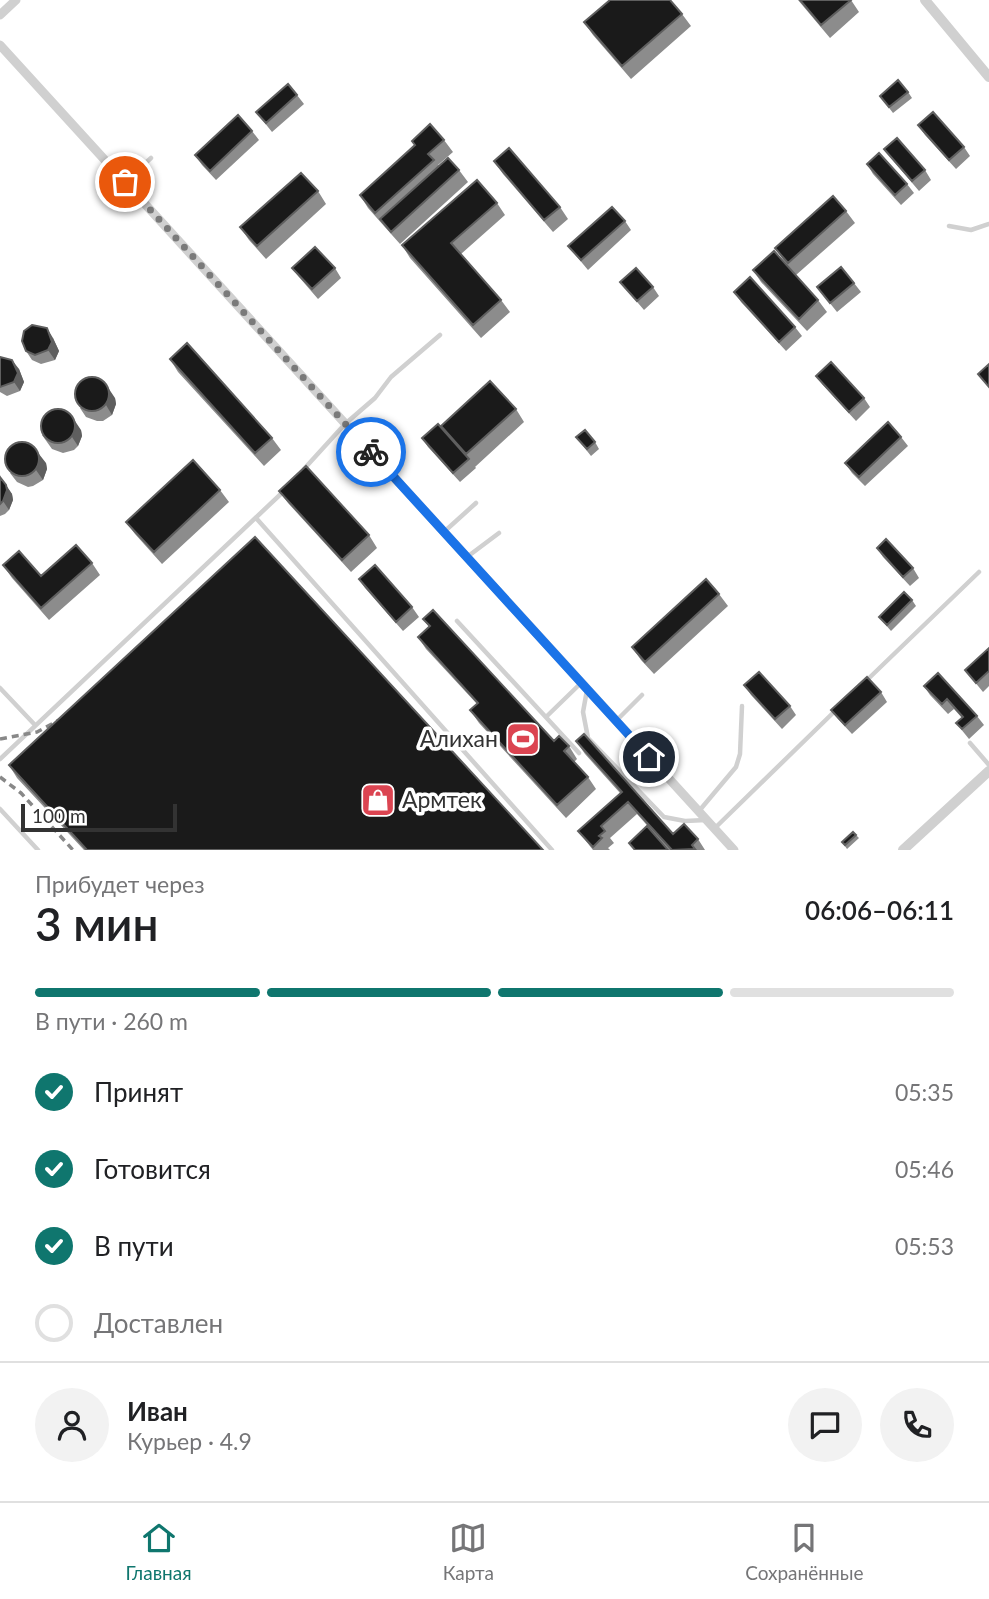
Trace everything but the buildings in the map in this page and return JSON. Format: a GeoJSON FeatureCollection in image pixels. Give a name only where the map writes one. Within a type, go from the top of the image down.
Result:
{"type":"FeatureCollection","features":[{"type":"Feature","properties":{"kind":"street"},"geometry":{"type":"LineString","coordinates":[[0,15],[16,0]]}},
{"type":"Feature","properties":{"kind":"street"},"geometry":{"type":"LineString","coordinates":[[926,0],[989,77]]}},
{"type":"Feature","properties":{"kind":"street"},"geometry":{"type":"LineString","coordinates":[[0,45],[734,850]]}},
{"type":"Feature","properties":{"kind":"street"},"geometry":{"type":"LineString","coordinates":[[903,850],[989,771]]}},
{"type":"Feature","properties":{"kind":"lane"},"geometry":{"type":"LineString","coordinates":[[125,182],[151,158]]}},
{"type":"Feature","properties":{"kind":"lane"},"geometry":{"type":"LineString","coordinates":[[949,226],[971,230],[989,224]]}},
{"type":"Feature","properties":{"kind":"lane"},"geometry":{"type":"LineString","coordinates":[[301,472],[345,424],[375,398],[391,377],[440,335]]}},
{"type":"Feature","properties":{"kind":"lane"},"geometry":{"type":"LineString","coordinates":[[0,759],[294,482]]}},
{"type":"Feature","properties":{"kind":"lane"},"geometry":{"type":"LineString","coordinates":[[444,532],[475,503]]}},
{"type":"Feature","properties":{"kind":"lane"},"geometry":{"type":"LineString","coordinates":[[256,518],[552,850]]}},
{"type":"Feature","properties":{"kind":"lane"},"geometry":{"type":"LineString","coordinates":[[467,557],[499,533]]}},
{"type":"Feature","properties":{"kind":"lane"},"geometry":{"type":"LineString","coordinates":[[859,688],[979,572]]}},
{"type":"Feature","properties":{"kind":"lane"},"geometry":{"type":"LineString","coordinates":[[457,621],[579,754]]}},
{"type":"Feature","properties":{"kind":"lane"},"geometry":{"type":"LineString","coordinates":[[545,718],[584,686]]}},
{"type":"Feature","properties":{"kind":"lane"},"geometry":{"type":"LineString","coordinates":[[584,686],[583,712],[588,738],[664,817],[685,821],[707,820]]}},
{"type":"Feature","properties":{"kind":"lane"},"geometry":{"type":"LineString","coordinates":[[0,688],[35,725]]}},
{"type":"Feature","properties":{"kind":"lane"},"geometry":{"type":"LineString","coordinates":[[616,721],[642,695]]}},
{"type":"Feature","properties":{"kind":"lane"},"geometry":{"type":"LineString","coordinates":[[699,812],[736,767],[740,754],[742,706]]}},
{"type":"Feature","properties":{"kind":"lane"},"geometry":{"type":"LineString","coordinates":[[714,829],[839,707]]}},
{"type":"Feature","properties":{"kind":"lane"},"geometry":{"type":"LineString","coordinates":[[970,743],[989,765]]}},
{"type":"Feature","properties":{"kind":"lane"},"geometry":{"type":"LineString","coordinates":[[0,809],[38,850]]}},
{"type":"Feature","properties":{"kind":"railway"},"geometry":{"type":"LineString","coordinates":[[0,739],[37,732],[74,712]]}},
{"type":"Feature","properties":{"kind":"railway"},"geometry":{"type":"LineString","coordinates":[[0,777],[21,793],[73,850]]}},
{"type":"Feature","properties":{"kind":"way so far"},"geometry":{"type":"LineString","coordinates":[[125,182],[371,452]]}},
{"type":"Feature","properties":{"kind":"place","name":"Алихан"},"geometry":{"type":"Point","coordinates":[523,739]}},
{"type":"Feature","properties":{"kind":"place","name":"Армтек"},"geometry":{"type":"Point","coordinates":[378,800]}},
{"type":"Feature","properties":{"kind":"route"},"geometry":{"type":"LineString","coordinates":[[371,452],[649,757]]}}]}
